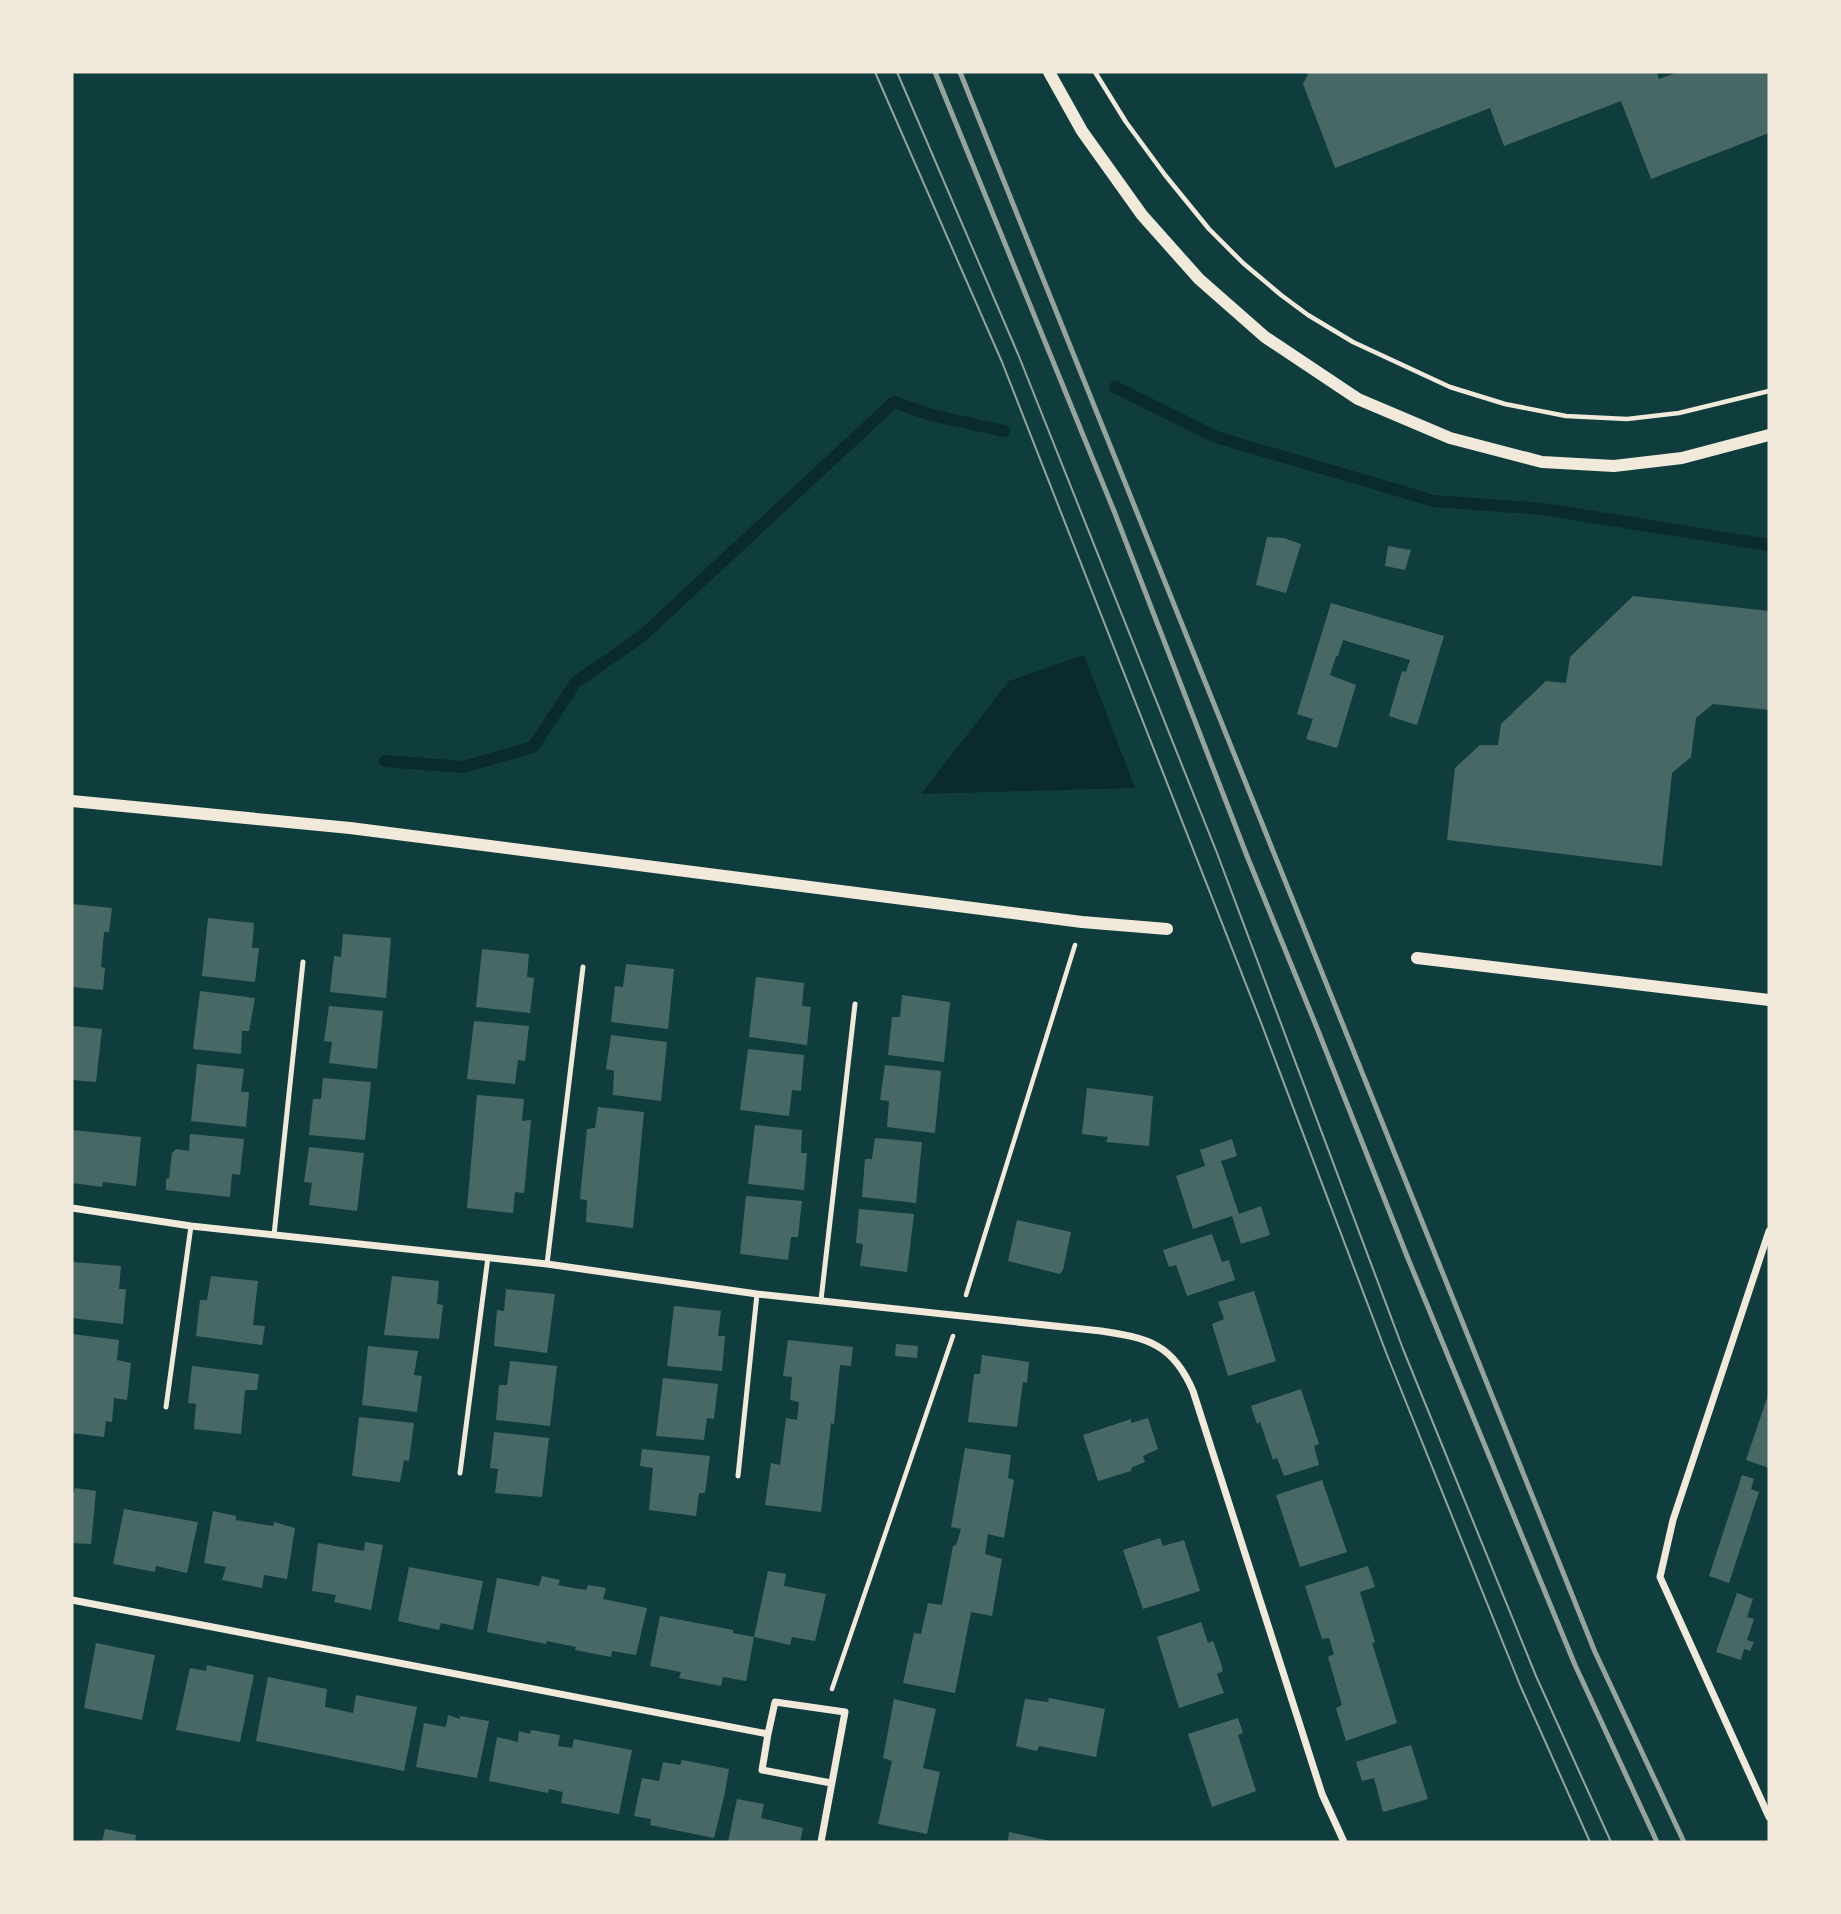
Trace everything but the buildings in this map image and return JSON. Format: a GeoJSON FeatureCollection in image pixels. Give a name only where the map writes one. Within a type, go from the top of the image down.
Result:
{"type":"FeatureCollection","features":[{"type":"Feature","properties":{"kind":"street"},"geometry":{"type":"LineString","coordinates":[[1049,72],[1082,131],[1142,215],[1199,279],[1265,337],[1359,399],[1450,439],[1542,462],[1614,466],[1682,458],[1769,435]]}},
{"type":"Feature","properties":{"kind":"street"},"geometry":{"type":"LineString","coordinates":[[72,801],[350,828],[1082,922],[1167,929]]}},
{"type":"Feature","properties":{"kind":"street"},"geometry":{"type":"LineString","coordinates":[[1417,958],[1769,1000]]}},
{"type":"Feature","properties":{"kind":"street"},"geometry":{"type":"LineString","coordinates":[[72,1208],[191,1226],[547,1264],[757,1294],[1088,1329],[1146,1340],[1178,1363],[1193,1391],[1322,1794],[1344,1842]]}},
{"type":"Feature","properties":{"kind":"street"},"geometry":{"type":"LineString","coordinates":[[1769,1231],[1673,1520],[1660,1577],[1769,1817]]}},
{"type":"Feature","properties":{"kind":"street"},"geometry":{"type":"LineString","coordinates":[[72,1600],[768,1734]]}},
{"type":"Feature","properties":{"kind":"street"},"geometry":{"type":"LineString","coordinates":[[821,1842],[845,1713],[775,1702],[762,1770],[831,1783]]}},
{"type":"Feature","properties":{"kind":"lane"},"geometry":{"type":"LineString","coordinates":[[274,1235],[303,962]]}},
{"type":"Feature","properties":{"kind":"lane"},"geometry":{"type":"LineString","coordinates":[[547,1264],[583,967]]}},
{"type":"Feature","properties":{"kind":"lane"},"geometry":{"type":"LineString","coordinates":[[821,1300],[855,1004]]}},
{"type":"Feature","properties":{"kind":"lane"},"geometry":{"type":"LineString","coordinates":[[166,1407],[191,1226]]}},
{"type":"Feature","properties":{"kind":"lane"},"geometry":{"type":"LineString","coordinates":[[460,1473],[488,1257]]}},
{"type":"Feature","properties":{"kind":"lane"},"geometry":{"type":"LineString","coordinates":[[738,1476],[757,1294]]}},
{"type":"Feature","properties":{"kind":"path"},"geometry":{"type":"LineString","coordinates":[[1095,72],[1126,122],[1209,229],[1242,263],[1281,295],[1353,342],[1450,387],[1506,404],[1566,416],[1627,419],[1679,413],[1769,391]]}},
{"type":"Feature","properties":{"kind":"path"},"geometry":{"type":"LineString","coordinates":[[825,1710],[960,1315],[1082,922]]}},
{"type":"Feature","properties":{"kind":"water"},"geometry":{"type":"Polygon","coordinates":[[[1084,655],[1135,788],[921,794],[1009,681],[1084,655]]]}},
{"type":"Feature","properties":{"kind":"waterway"},"geometry":{"type":"LineString","coordinates":[[1115,387],[1216,437],[1434,501],[1543,509],[1769,545]]}},
{"type":"Feature","properties":{"kind":"waterway"},"geometry":{"type":"LineString","coordinates":[[385,761],[463,767],[533,747],[576,682],[641,637],[894,402],[931,415],[1004,431]]}},
{"type":"Feature","properties":{"kind":"tram line"},"geometry":{"type":"LineString","coordinates":[[875,72],[1002,362],[1260,1020],[1387,1355],[1520,1685],[1590,1842]]}},
{"type":"Feature","properties":{"kind":"tram line"},"geometry":{"type":"LineString","coordinates":[[897,72],[1018,354],[1217,853],[1403,1349],[1536,1676],[1611,1842]]}},
{"type":"Feature","properties":{"kind":"railway"},"geometry":{"type":"LineString","coordinates":[[935,72],[1114,511],[1247,856],[1407,1256],[1575,1665],[1657,1842]]}},
{"type":"Feature","properties":{"kind":"railway"},"geometry":{"type":"LineString","coordinates":[[960,72],[1595,1652],[1684,1842]]}}]}
